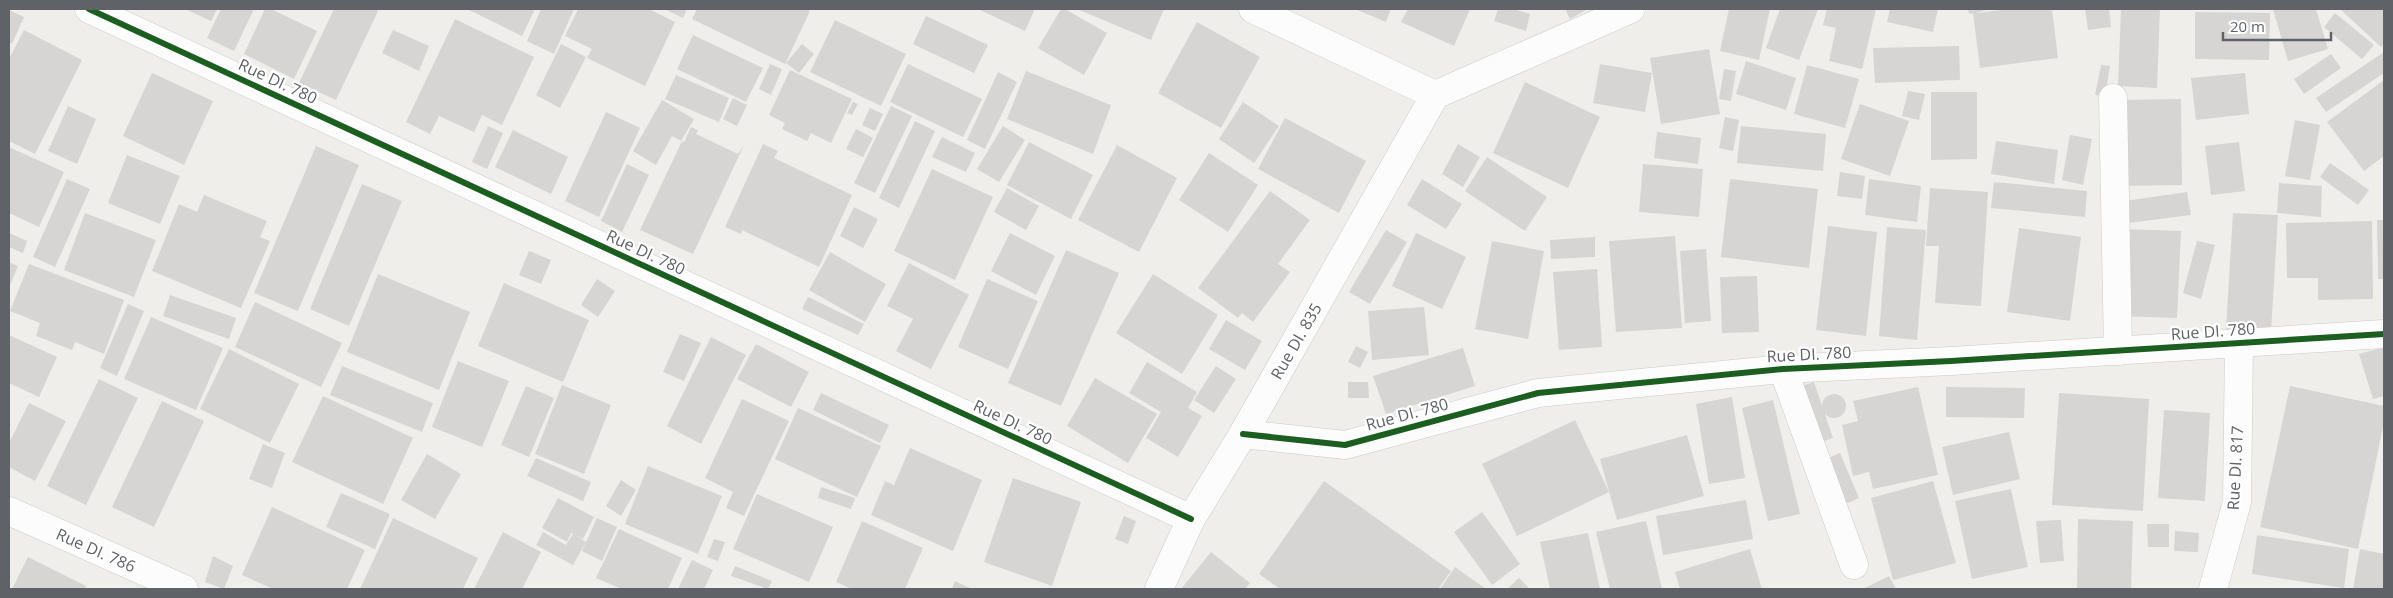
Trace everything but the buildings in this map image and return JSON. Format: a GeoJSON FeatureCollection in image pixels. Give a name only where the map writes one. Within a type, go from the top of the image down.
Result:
{"type":"FeatureCollection","features":[{"type":"Feature","properties":{"kind":"street","name":"Rue DI. 780"},"geometry":{"type":"LineString","coordinates":[[89,9],[1191,520]]}},
{"type":"Feature","properties":{"kind":"street"},"geometry":{"type":"LineString","coordinates":[[1253,9],[1436,95],[1631,9]]}},
{"type":"Feature","properties":{"kind":"street","name":"Rue DI. 835"},"geometry":{"type":"LineString","coordinates":[[1159,589],[1191,520],[1243,434],[1436,95]]}},
{"type":"Feature","properties":{"kind":"street"},"geometry":{"type":"LineString","coordinates":[[2113,98],[2118,351]]}},
{"type":"Feature","properties":{"kind":"street","name":"Rue DI. 780"},"geometry":{"type":"LineString","coordinates":[[1243,434],[1345,445],[1538,392],[1783,369],[2118,351],[2384,334]]}},
{"type":"Feature","properties":{"kind":"street","name":"Rue DI. 817"},"geometry":{"type":"LineString","coordinates":[[2213,589],[2237,502],[2239,343]]}},
{"type":"Feature","properties":{"kind":"street"},"geometry":{"type":"LineString","coordinates":[[1783,369],[1854,565]]}},
{"type":"Feature","properties":{"kind":"street","name":"Rue DI. 786"},"geometry":{"type":"LineString","coordinates":[[9,511],[184,589]]}},
{"type":"Feature","properties":{"kind":"cycle path"},"geometry":{"type":"LineString","coordinates":[[89,9],[1191,519]]}},
{"type":"Feature","properties":{"kind":"cycle path"},"geometry":{"type":"LineString","coordinates":[[1243,434],[1345,445],[1538,393],[1783,369],[1951,361],[2384,334]]}}]}
